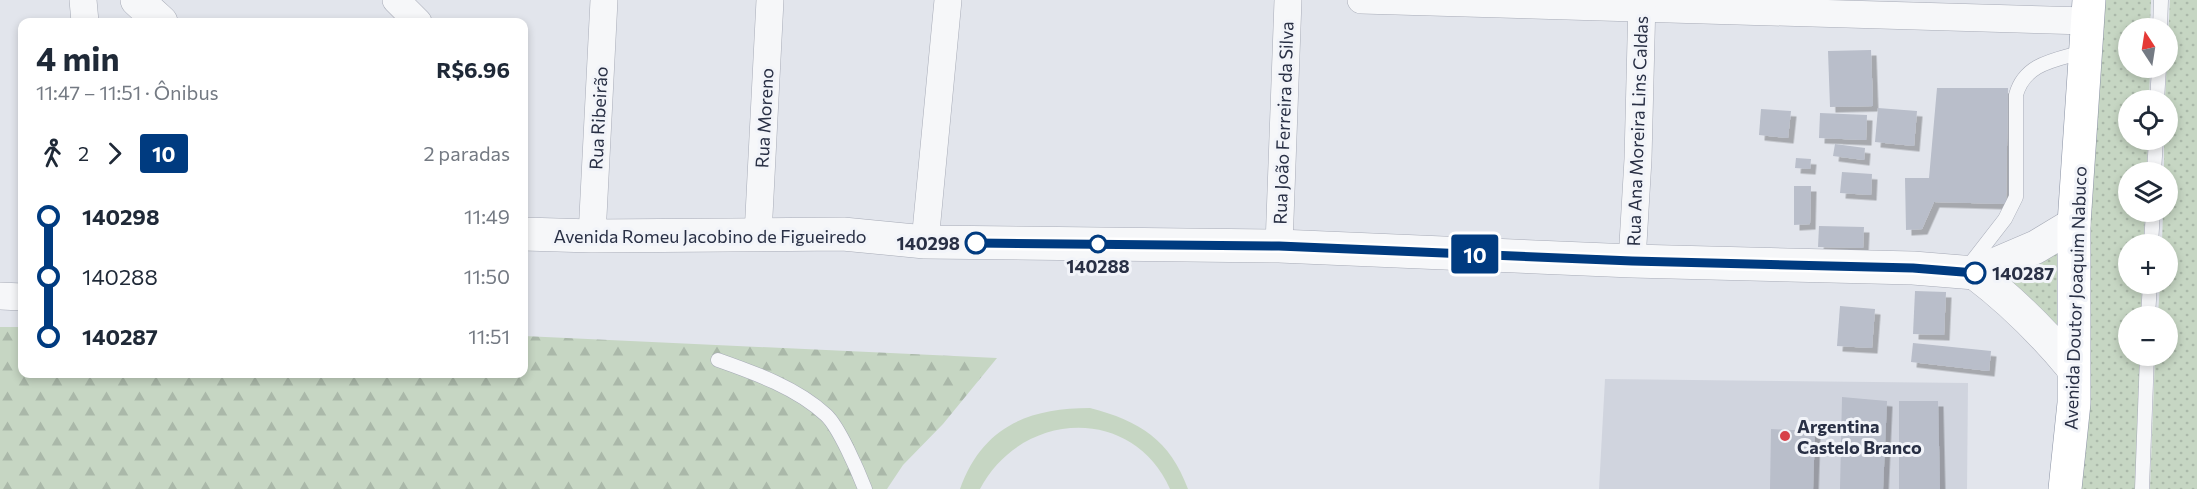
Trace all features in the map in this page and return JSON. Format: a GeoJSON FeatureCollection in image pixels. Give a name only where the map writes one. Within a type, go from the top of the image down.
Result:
{"type":"FeatureCollection","features":[{"type":"Feature","properties":{"kind":"highway","name":"Avenida Doutor Joaquim Nabuco"},"geometry":{"type":"LineString","coordinates":[[2066,489],[2074,403],[2072,368],[2074,224],[2087,24]]}},
{"type":"Feature","properties":{"kind":"street"},"geometry":{"type":"LineString","coordinates":[[83,0],[85,18]]}},
{"type":"Feature","properties":{"kind":"street"},"geometry":{"type":"LineString","coordinates":[[137,0],[157,18]]}},
{"type":"Feature","properties":{"kind":"street"},"geometry":{"type":"LineString","coordinates":[[396,0],[414,18]]}},
{"type":"Feature","properties":{"kind":"street"},"geometry":{"type":"LineString","coordinates":[[425,18],[426,0]]}},
{"type":"Feature","properties":{"kind":"street","name":"Rua Ribeirão"},"geometry":{"type":"LineString","coordinates":[[592,236],[604,0]]}},
{"type":"Feature","properties":{"kind":"street","name":"Rua Moreno"},"geometry":{"type":"LineString","coordinates":[[758,235],[770,0]]}},
{"type":"Feature","properties":{"kind":"street"},"geometry":{"type":"LineString","coordinates":[[925,242],[948,0]]}},
{"type":"Feature","properties":{"kind":"street","name":"Rua João Ferreira da Silva"},"geometry":{"type":"LineString","coordinates":[[1279,246],[1288,0]]}},
{"type":"Feature","properties":{"kind":"street"},"geometry":{"type":"LineString","coordinates":[[1361,0],[1642,5],[2087,24]]}},
{"type":"Feature","properties":{"kind":"street","name":"Rua Ana Moreira Lins Caldas"},"geometry":{"type":"LineString","coordinates":[[1632,261],[1642,5]]}},
{"type":"Feature","properties":{"kind":"street","name":"Avenida Romeu Jacobino de Figueiredo"},"geometry":{"type":"LineString","coordinates":[[528,234],[592,236],[843,234],[925,242],[1279,246],[1632,261],[1901,268],[1969,273],[2036,246],[2074,224]]}},
{"type":"Feature","properties":{"kind":"street"},"geometry":{"type":"LineString","coordinates":[[1969,273],[2007,297],[2049,339],[2072,368]]}},
{"type":"Feature","properties":{"kind":"street"},"geometry":{"type":"LineString","coordinates":[[0,296],[18,297]]}},
{"type":"Feature","properties":{"kind":"lane"},"geometry":{"type":"LineString","coordinates":[[2161,18],[2162,0]]}},
{"type":"Feature","properties":{"kind":"lane"},"geometry":{"type":"LineString","coordinates":[[1969,273],[2005,219],[2016,197],[2016,95],[2020,81],[2032,68],[2087,24]]}},
{"type":"Feature","properties":{"kind":"lane"},"geometry":{"type":"LineString","coordinates":[[718,360],[771,378],[827,416],[858,470],[865,489]]}},
{"type":"Feature","properties":{"kind":"lane"},"geometry":{"type":"LineString","coordinates":[[2142,489],[2147,366]]}},
{"type":"Feature","properties":{"kind":"shaded area","name":"Argentina Castelo Branco"},"geometry":{"type":"Polygon","coordinates":[[[1605,379],[1968,383],[1967,489],[1599,489],[1605,379]]]}},
{"type":"Feature","properties":{"kind":"green space"},"geometry":{"type":"Polygon","coordinates":[[[2103,0],[2151,0],[2150,18],[2118,18],[2118,78],[2150,78],[2149,90],[2118,90],[2118,150],[2148,150],[2147,162],[2118,162],[2118,222],[2145,222],[2144,234],[2118,234],[2118,294],[2142,294],[2141,306],[2118,306],[2118,366],[2141,366],[2140,489],[2081,489],[2085,431],[2085,334],[2103,0]]]}},
{"type":"Feature","properties":{"kind":"green space"},"geometry":{"type":"Polygon","coordinates":[[[2170,0],[2197,0],[2197,489],[2150,489],[2155,366],[2178,366],[2178,306],[2159,306],[2159,294],[2178,294],[2178,234],[2162,234],[2163,222],[2178,222],[2178,162],[2164,162],[2164,150],[2178,150],[2178,90],[2166,90],[2166,78],[2178,78],[2178,18],[2169,18],[2170,0]]]}},
{"type":"Feature","properties":{"kind":"green space"},"geometry":{"type":"Polygon","coordinates":[[[2069,231],[2072,367],[1988,274],[2069,231]]]}},
{"type":"Feature","properties":{"kind":"green space"},"geometry":{"type":"Polygon","coordinates":[[[0,327],[18,327],[18,378],[528,378],[528,336],[997,358],[943,424],[903,465],[887,489],[0,489],[0,327]]]}},
{"type":"Feature","properties":{"kind":"green space"},"geometry":{"type":"Polygon","coordinates":[[[1090,408],[1124,419],[1151,435],[1172,458],[1188,489],[1170,489],[1153,461],[1130,442],[1104,431],[1076,428],[1048,432],[1022,444],[998,463],[980,489],[960,489],[969,468],[981,450],[994,436],[1010,425],[1027,417],[1047,412],[1090,408]]]}},
{"type":"Feature","properties":{"kind":"building"},"geometry":{"type":"Polygon","coordinates":[[[1871,50],[1873,106],[1830,107],[1828,51],[1871,50]]]}},
{"type":"Feature","properties":{"kind":"building"},"geometry":{"type":"Polygon","coordinates":[[[1937,88],[2008,88],[2006,204],[1934,202],[1922,229],[1906,230],[1905,178],[1929,178],[1937,88]]]}},
{"type":"Feature","properties":{"kind":"building"},"geometry":{"type":"Polygon","coordinates":[[[1878,108],[1917,111],[1914,146],[1875,142],[1878,108]]]}},
{"type":"Feature","properties":{"kind":"building"},"geometry":{"type":"Polygon","coordinates":[[[1761,109],[1791,111],[1788,138],[1759,135],[1761,109]]]}},
{"type":"Feature","properties":{"kind":"building"},"geometry":{"type":"Polygon","coordinates":[[[1820,113],[1867,115],[1866,140],[1819,138],[1820,113]]]}},
{"type":"Feature","properties":{"kind":"building"},"geometry":{"type":"Polygon","coordinates":[[[1835,144],[1865,148],[1864,160],[1833,156],[1835,144]]]}},
{"type":"Feature","properties":{"kind":"building"},"geometry":{"type":"Polygon","coordinates":[[[1796,158],[1811,159],[1810,169],[1795,168],[1796,158]]]}},
{"type":"Feature","properties":{"kind":"building"},"geometry":{"type":"Polygon","coordinates":[[[1842,172],[1872,174],[1871,195],[1840,193],[1842,172]]]}},
{"type":"Feature","properties":{"kind":"building"},"geometry":{"type":"Polygon","coordinates":[[[1794,186],[1811,186],[1810,224],[1794,225],[1794,186]]]}},
{"type":"Feature","properties":{"kind":"building"},"geometry":{"type":"Polygon","coordinates":[[[1819,226],[1864,227],[1863,248],[1818,247],[1819,226]]]}},
{"type":"Feature","properties":{"kind":"building"},"geometry":{"type":"Polygon","coordinates":[[[1915,291],[1946,292],[1944,335],[1913,334],[1915,291]]]}},
{"type":"Feature","properties":{"kind":"building"},"geometry":{"type":"Polygon","coordinates":[[[1840,306],[1875,309],[1872,348],[1837,346],[1840,306]]]}},
{"type":"Feature","properties":{"kind":"building"},"geometry":{"type":"Polygon","coordinates":[[[1913,343],[1991,351],[1989,371],[1911,362],[1913,343]]]}},
{"type":"Feature","properties":{"kind":"building"},"geometry":{"type":"Polygon","coordinates":[[[1842,397],[1887,401],[1883,489],[1840,489],[1842,397]]]}},
{"type":"Feature","properties":{"kind":"building"},"geometry":{"type":"Polygon","coordinates":[[[1899,401],[1938,401],[1940,489],[1899,489],[1899,401]]]}},
{"type":"Feature","properties":{"kind":"building"},"geometry":{"type":"Polygon","coordinates":[[[1771,429],[1815,431],[1813,489],[1770,489],[1771,429]]]}},
{"type":"Feature","properties":{"kind":"bus line","name":"10"},"geometry":{"type":"LineString","coordinates":[[976,243],[1279,246],[1632,261],[1913,268],[1975,273]]}},
{"type":"Feature","properties":{"kind":"place","name":"140298"},"geometry":{"type":"Point","coordinates":[976,243]}},
{"type":"Feature","properties":{"kind":"place","name":"140288"},"geometry":{"type":"Point","coordinates":[1098,244]}},
{"type":"Feature","properties":{"kind":"place","name":"140287"},"geometry":{"type":"Point","coordinates":[1975,273]}},
{"type":"Feature","properties":{"kind":"place","name":"Argentina Castelo Branco"},"geometry":{"type":"Point","coordinates":[1785,436]}}]}
